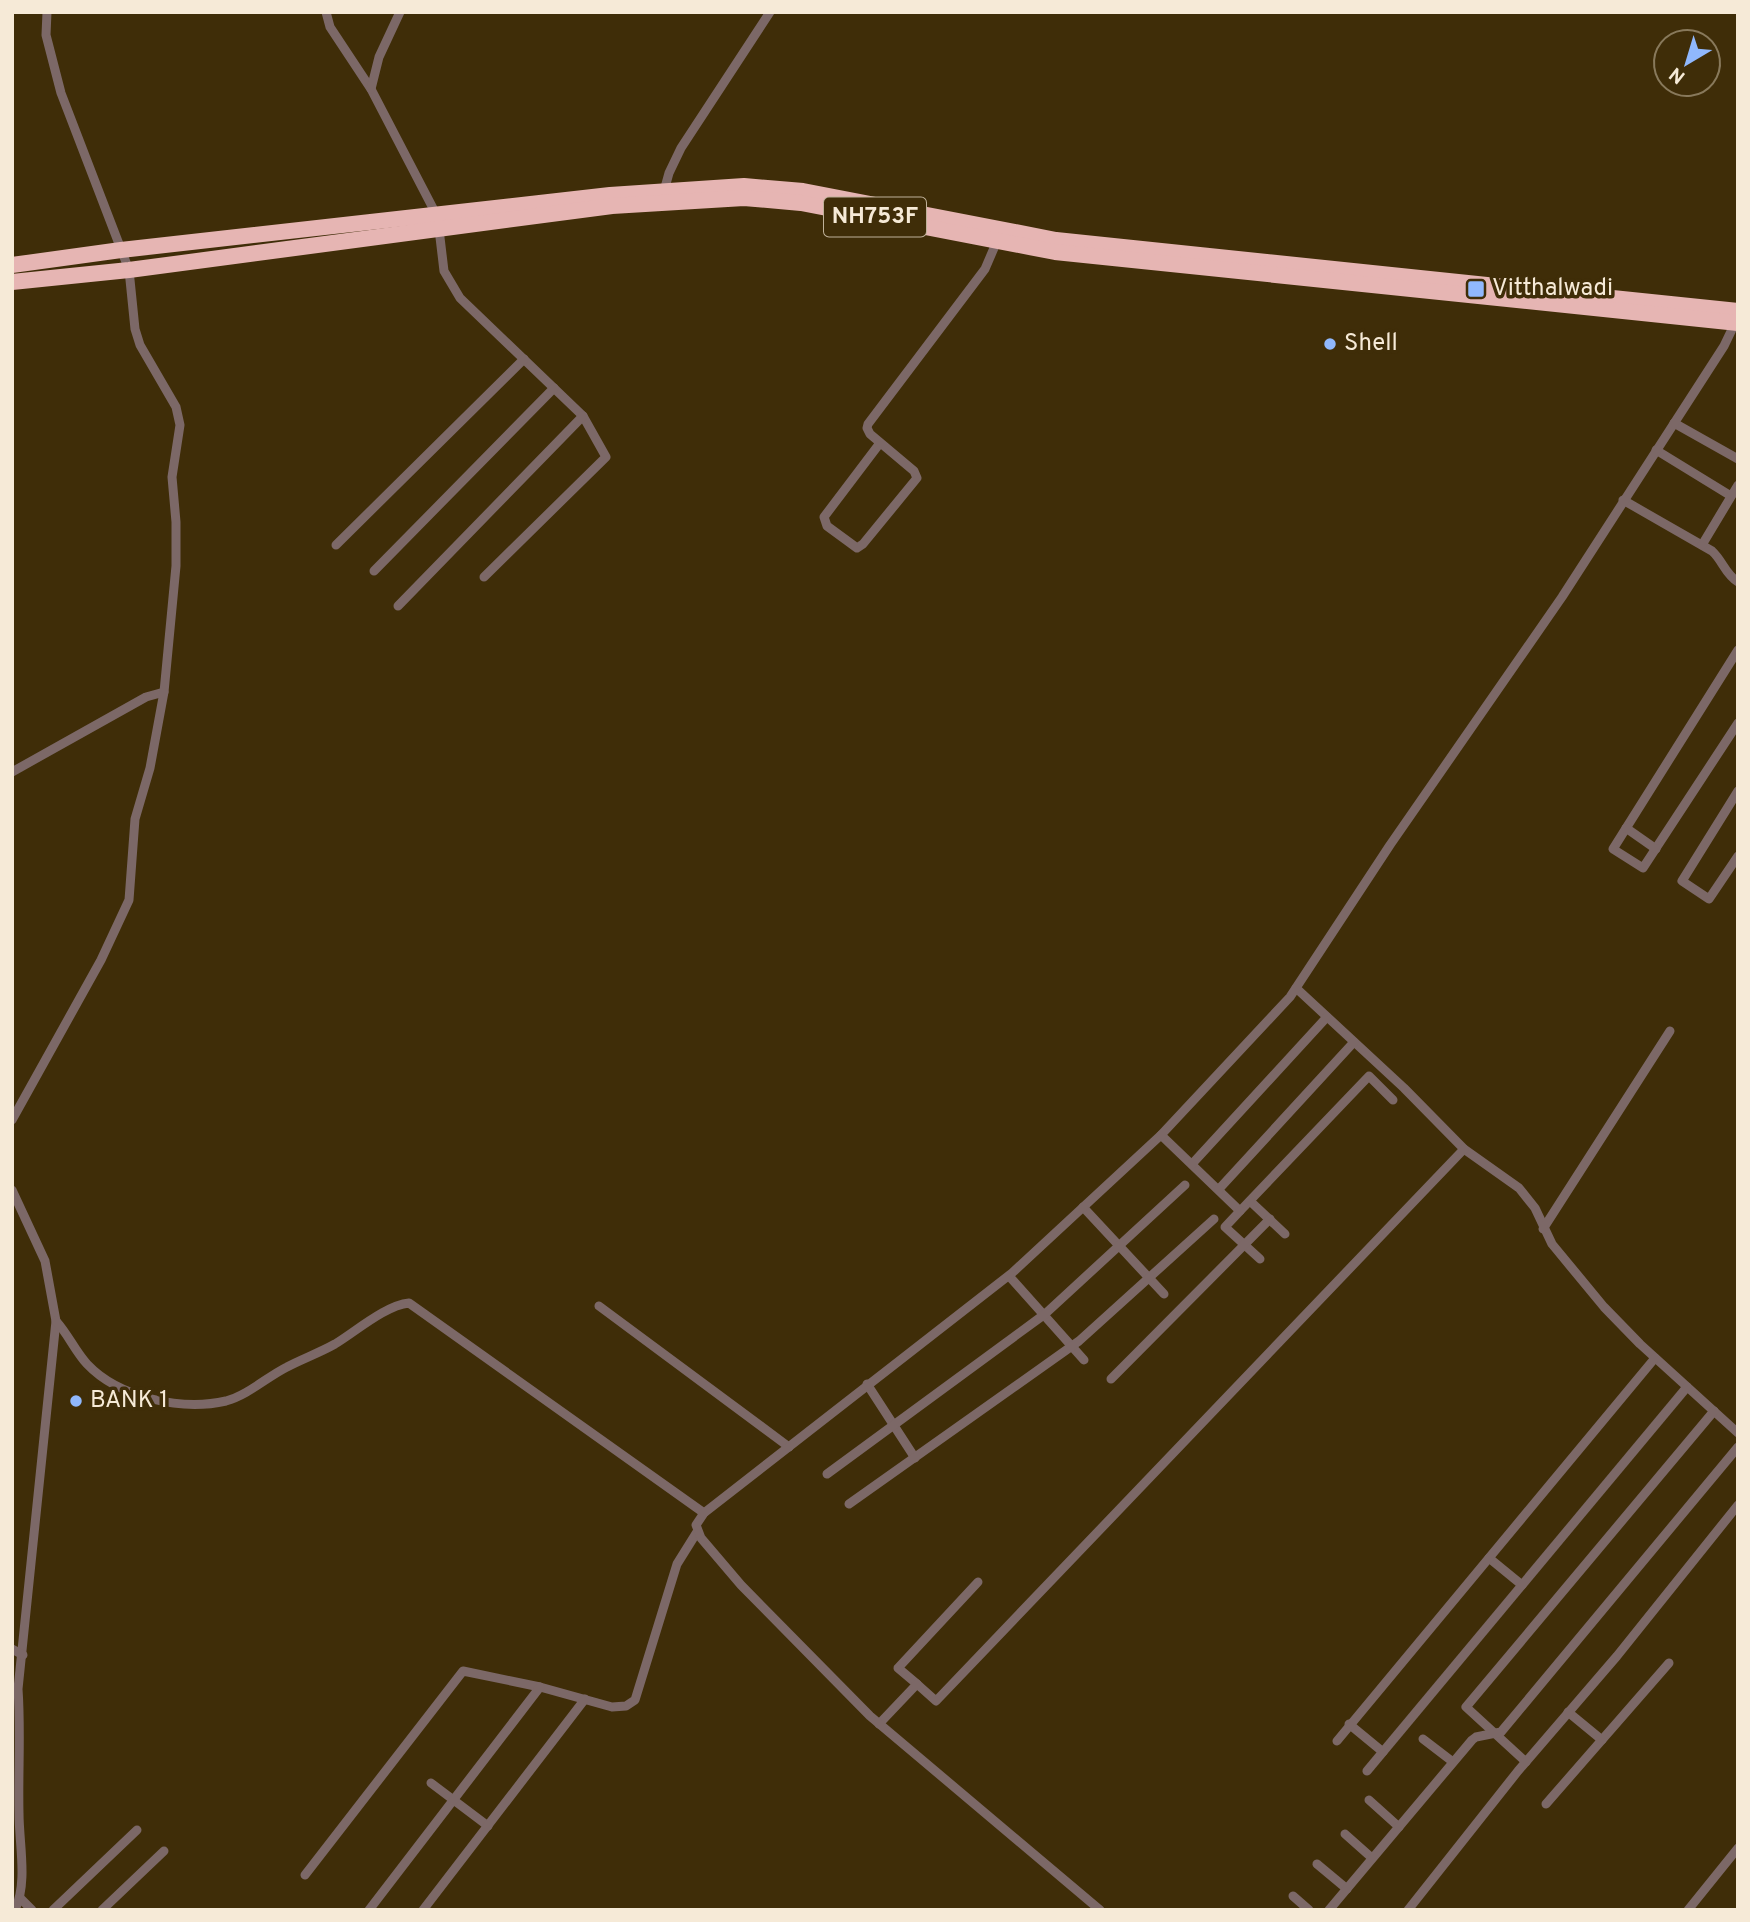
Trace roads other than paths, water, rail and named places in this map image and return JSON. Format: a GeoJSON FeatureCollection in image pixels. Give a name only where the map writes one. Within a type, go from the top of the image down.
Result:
{"type":"FeatureCollection","features":[{"type":"Feature","properties":{"kind":"highway","name":"NH753F"},"geometry":{"type":"LineString","coordinates":[[12,282],[129,270],[610,195],[744,186],[803,191],[1056,240],[1737,317]]}},
{"type":"Feature","properties":{"kind":"highway","name":"NH753F"},"geometry":{"type":"LineString","coordinates":[[12,265],[121,250],[612,206],[744,198],[801,203],[1055,252],[1737,317]]}},
{"type":"Feature","properties":{"kind":"street"},"geometry":{"type":"LineString","coordinates":[[12,1120],[101,960],[129,900],[135,819],[150,768],[164,692],[176,566],[172,477],[180,425],[176,407],[140,345],[135,329],[129,270],[61,93],[46,35],[47,12]]}},
{"type":"Feature","properties":{"kind":"street"},"geometry":{"type":"LineString","coordinates":[[326,12],[335,37],[371,89],[438,222],[441,259],[449,281],[460,298],[583,416],[606,457],[484,577]]}},
{"type":"Feature","properties":{"kind":"street"},"geometry":{"type":"LineString","coordinates":[[371,89],[379,57],[400,12]]}},
{"type":"Feature","properties":{"kind":"street"},"geometry":{"type":"LineString","coordinates":[[664,191],[681,148],[770,12]]}},
{"type":"Feature","properties":{"kind":"street"},"geometry":{"type":"LineString","coordinates":[[880,443],[824,517],[827,526],[857,548],[917,478],[914,471],[868,432],[868,424],[985,269],[997,241]]}},
{"type":"Feature","properties":{"kind":"street"},"geometry":{"type":"LineString","coordinates":[[1100,1910],[878,1724],[741,1585],[697,1532],[696,1525],[704,1513],[1009,1276],[1214,1082],[1296,988],[1390,845],[1562,597],[1724,346],[1737,317]]}},
{"type":"Feature","properties":{"kind":"street"},"geometry":{"type":"LineString","coordinates":[[336,545],[524,359]]}},
{"type":"Feature","properties":{"kind":"street"},"geometry":{"type":"LineString","coordinates":[[374,571],[554,388]]}},
{"type":"Feature","properties":{"kind":"street"},"geometry":{"type":"LineString","coordinates":[[398,606],[583,416]]}},
{"type":"Feature","properties":{"kind":"street"},"geometry":{"type":"LineString","coordinates":[[1674,423],[1738,459]]}},
{"type":"Feature","properties":{"kind":"street"},"geometry":{"type":"LineString","coordinates":[[1656,450],[1731,496]]}},
{"type":"Feature","properties":{"kind":"street"},"geometry":{"type":"LineString","coordinates":[[1702,545],[1738,485]]}},
{"type":"Feature","properties":{"kind":"street"},"geometry":{"type":"LineString","coordinates":[[1623,500],[1718,556],[1728,576],[1738,582]]}},
{"type":"Feature","properties":{"kind":"street"},"geometry":{"type":"LineString","coordinates":[[1738,650],[1613,849],[1643,868],[1738,723]]}},
{"type":"Feature","properties":{"kind":"street"},"geometry":{"type":"LineString","coordinates":[[12,772],[146,697],[164,692]]}},
{"type":"Feature","properties":{"kind":"street"},"geometry":{"type":"LineString","coordinates":[[1738,791],[1682,881],[1709,899],[1738,856]]}},
{"type":"Feature","properties":{"kind":"street"},"geometry":{"type":"LineString","coordinates":[[1626,828],[1656,849]]}},
{"type":"Feature","properties":{"kind":"street"},"geometry":{"type":"LineString","coordinates":[[1296,988],[1404,1088],[1464,1149],[1519,1188],[1535,1208],[1552,1244],[1604,1307],[1655,1358],[1738,1433]]}},
{"type":"Feature","properties":{"kind":"street"},"geometry":{"type":"LineString","coordinates":[[1192,1164],[1327,1017]]}},
{"type":"Feature","properties":{"kind":"street"},"geometry":{"type":"LineString","coordinates":[[1544,1229],[1670,1031]]}},
{"type":"Feature","properties":{"kind":"street"},"geometry":{"type":"LineString","coordinates":[[1219,1189],[1354,1042]]}},
{"type":"Feature","properties":{"kind":"street"},"geometry":{"type":"LineString","coordinates":[[1260,1259],[1225,1227],[1369,1076],[1393,1100]]}},
{"type":"Feature","properties":{"kind":"street"},"geometry":{"type":"LineString","coordinates":[[1161,1135],[1240,1211]]}},
{"type":"Feature","properties":{"kind":"street"},"geometry":{"type":"LineString","coordinates":[[978,1582],[898,1668],[936,1701],[1464,1149]]}},
{"type":"Feature","properties":{"kind":"street"},"geometry":{"type":"LineString","coordinates":[[827,1474],[1043,1315],[1185,1185]]}},
{"type":"Feature","properties":{"kind":"street"},"geometry":{"type":"LineString","coordinates":[[12,1190],[45,1261],[56,1321],[46,1438],[29,1565],[29,1605],[18,1689],[20,1708],[16,1833],[20,1898],[15,1910]]}},
{"type":"Feature","properties":{"kind":"street"},"geometry":{"type":"LineString","coordinates":[[1250,1201],[1285,1234]]}},
{"type":"Feature","properties":{"kind":"street"},"geometry":{"type":"LineString","coordinates":[[1083,1207],[1164,1294]]}},
{"type":"Feature","properties":{"kind":"street"},"geometry":{"type":"LineString","coordinates":[[849,1504],[1071,1346],[1214,1219]]}},
{"type":"Feature","properties":{"kind":"street"},"geometry":{"type":"LineString","coordinates":[[1111,1379],[1270,1219]]}},
{"type":"Feature","properties":{"kind":"street"},"geometry":{"type":"LineString","coordinates":[[1009,1276],[1084,1360]]}},
{"type":"Feature","properties":{"kind":"street"},"geometry":{"type":"LineString","coordinates":[[56,1321],[88,1364],[106,1380],[149,1399],[212,1403],[240,1395],[287,1366],[333,1345],[394,1307],[409,1303],[704,1513]]}},
{"type":"Feature","properties":{"kind":"street"},"geometry":{"type":"LineString","coordinates":[[599,1306],[789,1447]]}},
{"type":"Feature","properties":{"kind":"street"},"geometry":{"type":"LineString","coordinates":[[1337,1741],[1655,1358]]}},
{"type":"Feature","properties":{"kind":"street"},"geometry":{"type":"LineString","coordinates":[[867,1384],[915,1458]]}},
{"type":"Feature","properties":{"kind":"street"},"geometry":{"type":"LineString","coordinates":[[1367,1771],[1687,1387]]}},
{"type":"Feature","properties":{"kind":"street"},"geometry":{"type":"LineString","coordinates":[[1526,1762],[1466,1707],[1714,1411]]}},
{"type":"Feature","properties":{"kind":"street"},"geometry":{"type":"LineString","coordinates":[[1329,1910],[1476,1737],[1501,1732],[1738,1447]]}},
{"type":"Feature","properties":{"kind":"street"},"geometry":{"type":"LineString","coordinates":[[1408,1910],[1738,1505]]}},
{"type":"Feature","properties":{"kind":"street"},"geometry":{"type":"LineString","coordinates":[[305,1875],[463,1671],[612,1706],[626,1706],[635,1700],[677,1564],[697,1532]]}},
{"type":"Feature","properties":{"kind":"street"},"geometry":{"type":"LineString","coordinates":[[1489,1558],[1522,1585]]}},
{"type":"Feature","properties":{"kind":"street"},"geometry":{"type":"LineString","coordinates":[[12,1649],[23,1655]]}},
{"type":"Feature","properties":{"kind":"street"},"geometry":{"type":"LineString","coordinates":[[1546,1804],[1669,1663]]}},
{"type":"Feature","properties":{"kind":"street"},"geometry":{"type":"LineString","coordinates":[[878,1724],[917,1684]]}},
{"type":"Feature","properties":{"kind":"street"},"geometry":{"type":"LineString","coordinates":[[369,1910],[540,1687]]}},
{"type":"Feature","properties":{"kind":"street"},"geometry":{"type":"LineString","coordinates":[[423,1910],[585,1699]]}},
{"type":"Feature","properties":{"kind":"street"},"geometry":{"type":"LineString","coordinates":[[12,1716],[20,1708]]}},
{"type":"Feature","properties":{"kind":"street"},"geometry":{"type":"LineString","coordinates":[[1567,1712],[1602,1740]]}},
{"type":"Feature","properties":{"kind":"street"},"geometry":{"type":"LineString","coordinates":[[1349,1724],[1383,1752]]}},
{"type":"Feature","properties":{"kind":"street"},"geometry":{"type":"LineString","coordinates":[[1423,1739],[1453,1762]]}},
{"type":"Feature","properties":{"kind":"street"},"geometry":{"type":"LineString","coordinates":[[431,1783],[488,1826]]}},
{"type":"Feature","properties":{"kind":"street"},"geometry":{"type":"LineString","coordinates":[[1369,1800],[1399,1826]]}},
{"type":"Feature","properties":{"kind":"street"},"geometry":{"type":"LineString","coordinates":[[53,1910],[137,1830]]}},
{"type":"Feature","properties":{"kind":"street"},"geometry":{"type":"LineString","coordinates":[[1345,1834],[1372,1858]]}},
{"type":"Feature","properties":{"kind":"street"},"geometry":{"type":"LineString","coordinates":[[1688,1910],[1738,1847]]}},
{"type":"Feature","properties":{"kind":"street"},"geometry":{"type":"LineString","coordinates":[[102,1910],[164,1851]]}},
{"type":"Feature","properties":{"kind":"street"},"geometry":{"type":"LineString","coordinates":[[1317,1864],[1347,1889]]}},
{"type":"Feature","properties":{"kind":"street"},"geometry":{"type":"LineString","coordinates":[[1293,1896],[1309,1910]]}},
{"type":"Feature","properties":{"kind":"street"},"geometry":{"type":"LineString","coordinates":[[20,1898],[32,1910]]}},
{"type":"Feature","properties":{"kind":"place","name":"Vitthalwadi"},"geometry":{"type":"Point","coordinates":[1476,289]}},
{"type":"Feature","properties":{"kind":"place","name":"Shell"},"geometry":{"type":"Point","coordinates":[1330,344]}},
{"type":"Feature","properties":{"kind":"place","name":"BANK 1"},"geometry":{"type":"Point","coordinates":[76,1401]}}]}
